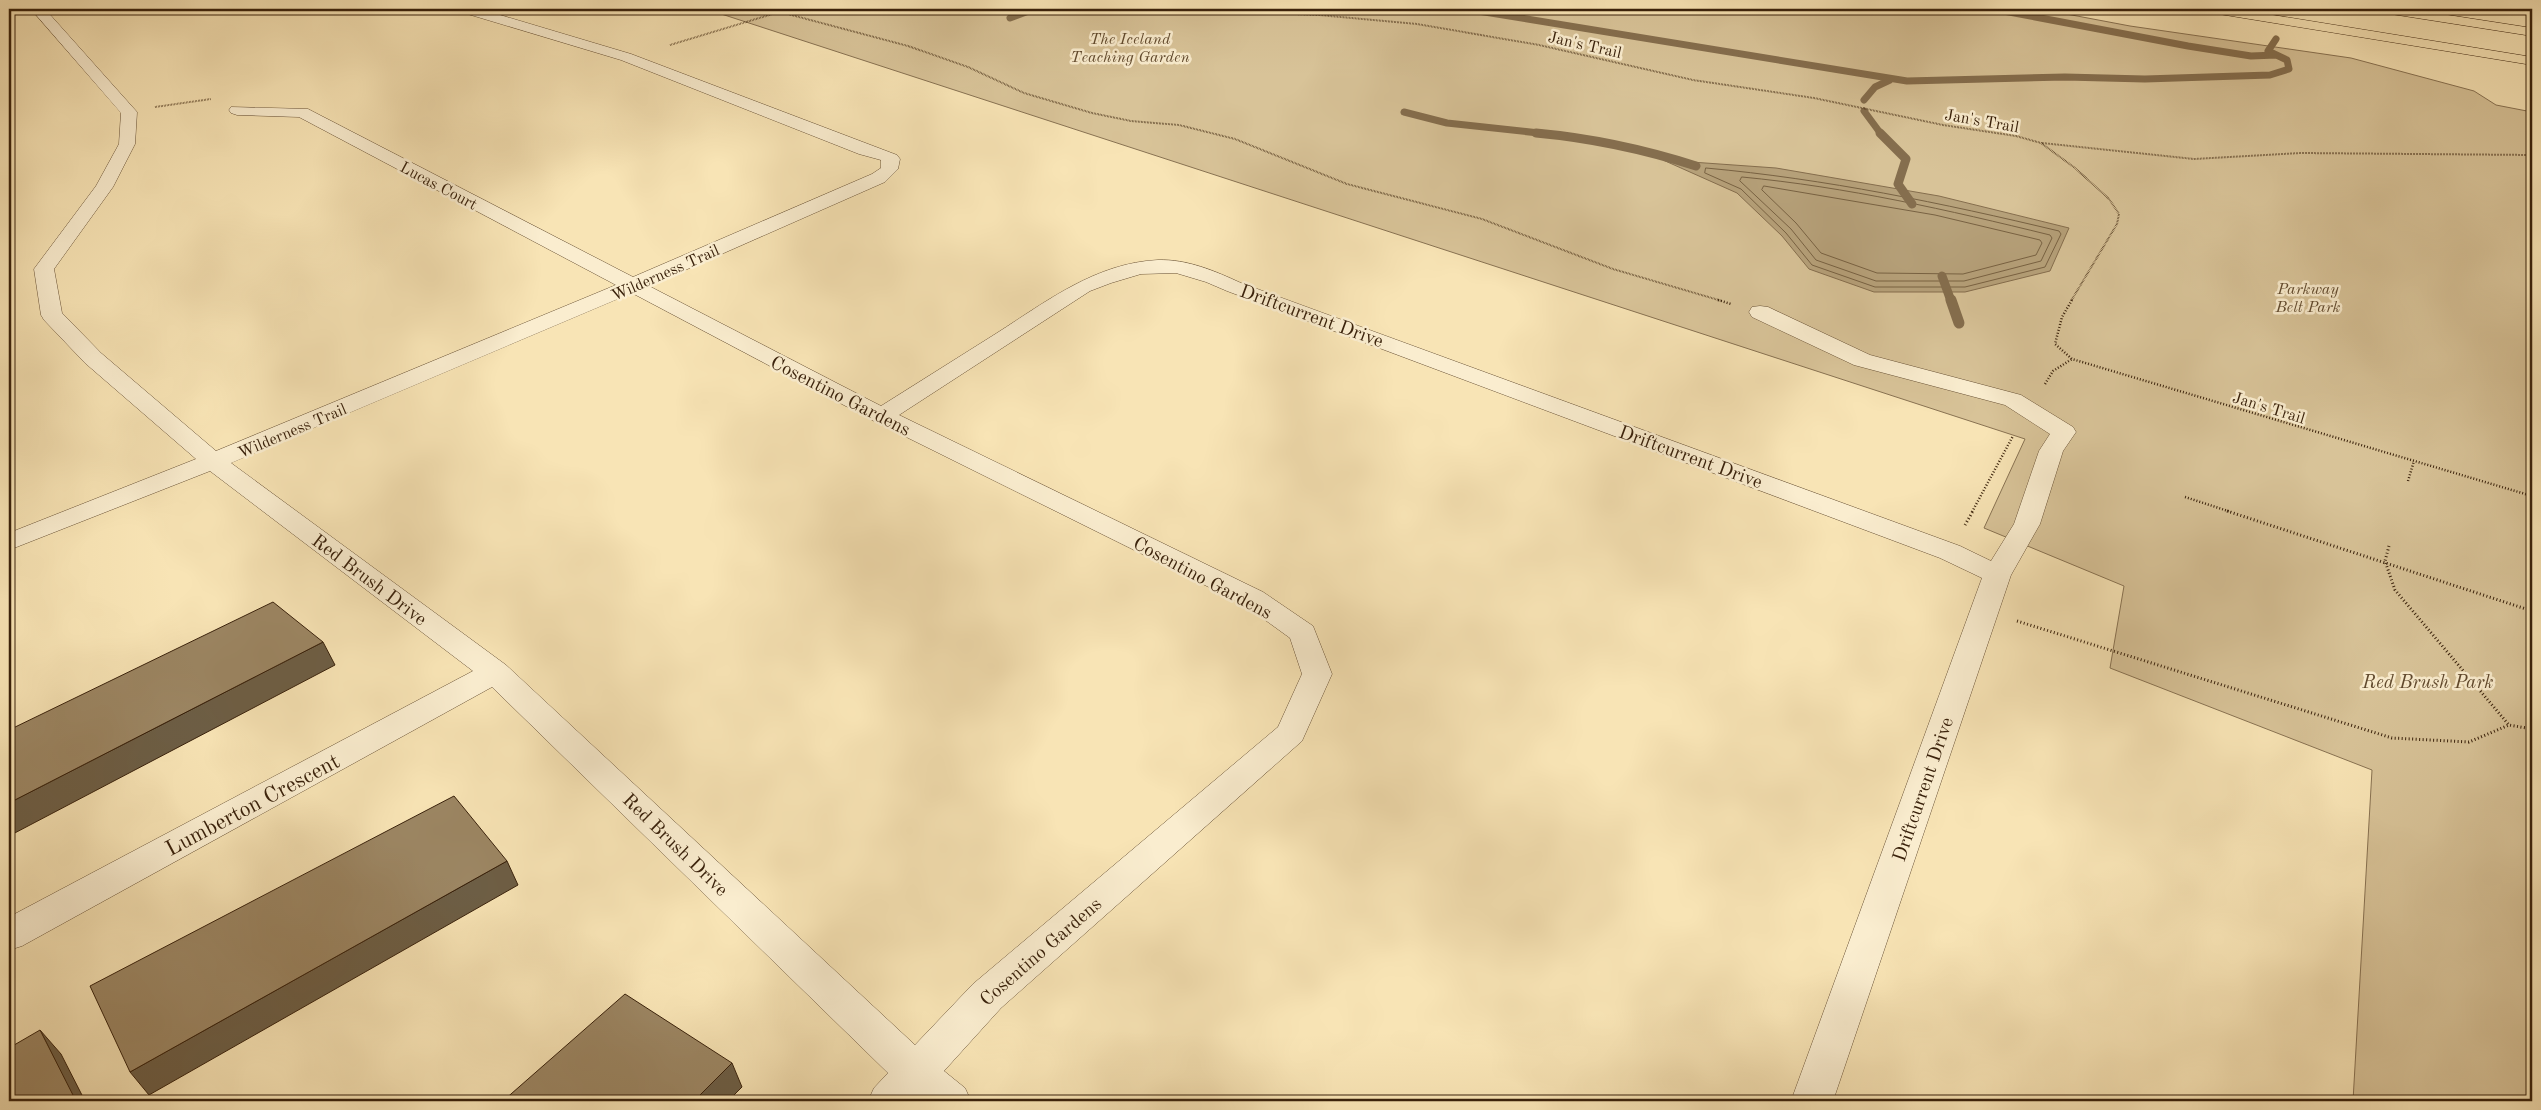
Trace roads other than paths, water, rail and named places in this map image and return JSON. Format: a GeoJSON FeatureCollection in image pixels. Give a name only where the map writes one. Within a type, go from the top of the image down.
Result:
{"type":"FeatureCollection","features":[{"type":"Feature","properties":{"kind":"highway"},"geometry":{"type":"LineString","coordinates":[[2214,9],[2532,61]]}},
{"type":"Feature","properties":{"kind":"highway"},"geometry":{"type":"LineString","coordinates":[[2385,9],[2532,32]]}},
{"type":"Feature","properties":{"kind":"highway"},"geometry":{"type":"LineString","coordinates":[[2524,9],[2532,10]]}},
{"type":"Feature","properties":{"kind":"highway"},"geometry":{"type":"LineString","coordinates":[[2347,32],[2532,70]]}},
{"type":"Feature","properties":{"kind":"street","name":"Red Brush Drive"},"geometry":{"type":"LineString","coordinates":[[38,9],[129,112],[127,144],[104,187],[44,269],[52,315],[93,358],[214,462],[495,672],[916,1072],[950,1101]]}},
{"type":"Feature","properties":{"kind":"street","name":"Wilderness Trail"},"geometry":{"type":"LineString","coordinates":[[9,542],[214,462],[634,286],[864,184],[886,173],[892,163],[887,156],[865,150],[626,58],[466,9]]}},
{"type":"Feature","properties":{"kind":"street","name":"Lucas Court"},"geometry":{"type":"LineString","coordinates":[[237,110],[302,112],[634,286]]}},
{"type":"Feature","properties":{"kind":"street","name":"Driftcurrent Drive"},"geometry":{"type":"LineString","coordinates":[[882,416],[1083,287],[1110,276],[1164,264],[1190,268],[1210,274],[1253,294],[1950,552],[1997,575],[1812,1101]]}},
{"type":"Feature","properties":{"kind":"street","name":"Cosentino Gardens"},"geometry":{"type":"LineString","coordinates":[[634,286],[882,416],[1253,598],[1303,633],[1317,674],[1292,733],[987,996],[916,1072]]}},
{"type":"Feature","properties":{"kind":"street"},"geometry":{"type":"LineString","coordinates":[[1760,312],[1862,360],[2013,400],[2064,432],[2052,451],[2027,524],[1997,575]]}},
{"type":"Feature","properties":{"kind":"street","name":"Lumberton Crescent"},"geometry":{"type":"LineString","coordinates":[[9,935],[495,672]]}},
{"type":"Feature","properties":{"kind":"street"},"geometry":{"type":"LineString","coordinates":[[888,1101],[916,1072]]}},
{"type":"Feature","properties":{"kind":"water"},"geometry":{"type":"Polygon","coordinates":[[[1663,160],[1776,168],[1939,196],[2069,228],[2050,271],[1965,292],[1874,292],[1809,269],[1782,236],[1737,193],[1663,160]]]}},
{"type":"Feature","properties":{"kind":"waterway"},"geometry":{"type":"LineString","coordinates":[[1010,18],[1034,9]]}},
{"type":"Feature","properties":{"kind":"waterway"},"geometry":{"type":"LineString","coordinates":[[1466,9],[1907,81],[2065,77],[2145,79],[2270,75],[2289,69],[2287,60],[2268,51],[2276,39]]}},
{"type":"Feature","properties":{"kind":"waterway"},"geometry":{"type":"LineString","coordinates":[[1993,9],[2188,46],[2251,56],[2276,55]]}},
{"type":"Feature","properties":{"kind":"waterway"},"geometry":{"type":"LineString","coordinates":[[1864,100],[1875,87],[1890,80]]}},
{"type":"Feature","properties":{"kind":"waterway"},"geometry":{"type":"LineString","coordinates":[[1864,111],[1881,134]]}},
{"type":"Feature","properties":{"kind":"waterway"},"geometry":{"type":"LineString","coordinates":[[1404,112],[1447,123],[1548,134]]}},
{"type":"Feature","properties":{"kind":"waterway"},"geometry":{"type":"LineString","coordinates":[[1536,133],[1617,145],[1696,166]]}},
{"type":"Feature","properties":{"kind":"waterway"},"geometry":{"type":"LineString","coordinates":[[1881,134],[1906,159],[1898,184],[1912,204]]}},
{"type":"Feature","properties":{"kind":"waterway"},"geometry":{"type":"LineString","coordinates":[[1942,276],[1951,301]]}},
{"type":"Feature","properties":{"kind":"waterway"},"geometry":{"type":"LineString","coordinates":[[1951,300],[1959,323]]}},
{"type":"Feature","properties":{"kind":"park label","name":"The Iceland Teaching Garden"},"geometry":{"type":"Point","coordinates":[1130,47]}},
{"type":"Feature","properties":{"kind":"park label","name":"Parkway Belt Park"},"geometry":{"type":"Point","coordinates":[2308,297]}},
{"type":"Feature","properties":{"kind":"park label","name":"Red Brush Park"},"geometry":{"type":"Point","coordinates":[2428,681]}}]}
